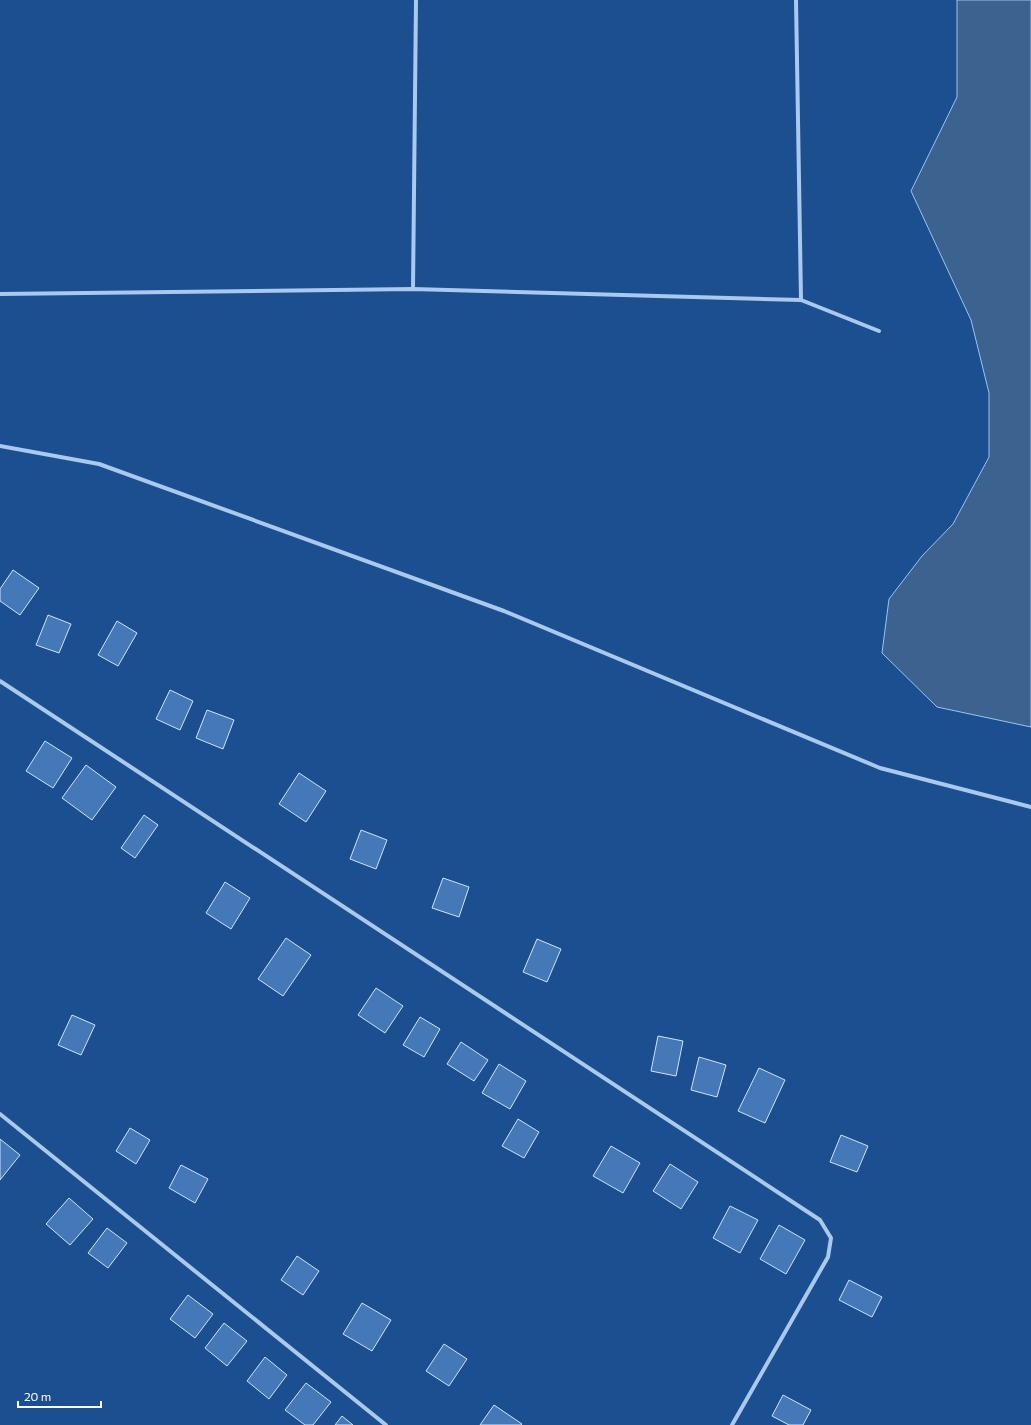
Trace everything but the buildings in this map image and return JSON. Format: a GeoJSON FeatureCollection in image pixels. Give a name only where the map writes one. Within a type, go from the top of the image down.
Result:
{"type":"FeatureCollection","features":[{"type":"Feature","properties":{"kind":"street"},"geometry":{"type":"LineString","coordinates":[[413,289],[416,0]]}},
{"type":"Feature","properties":{"kind":"street"},"geometry":{"type":"LineString","coordinates":[[796,0],[802,300]]}},
{"type":"Feature","properties":{"kind":"street"},"geometry":{"type":"LineString","coordinates":[[0,294],[413,289],[802,300],[879,331]]}},
{"type":"Feature","properties":{"kind":"street"},"geometry":{"type":"LineString","coordinates":[[0,446],[99,464],[504,611],[880,768],[1031,807]]}},
{"type":"Feature","properties":{"kind":"street"},"geometry":{"type":"LineString","coordinates":[[0,681],[820,1220],[831,1238],[828,1257],[732,1425]]}},
{"type":"Feature","properties":{"kind":"street"},"geometry":{"type":"LineString","coordinates":[[0,1114],[386,1425]]}},
{"type":"Feature","properties":{"kind":"water"},"geometry":{"type":"Polygon","coordinates":[[[957,0],[1031,0],[1031,727],[937,707],[882,653],[889,599],[922,556],[953,524],[989,457],[989,393],[971,320],[911,191],[957,97],[957,0]]]}}]}
